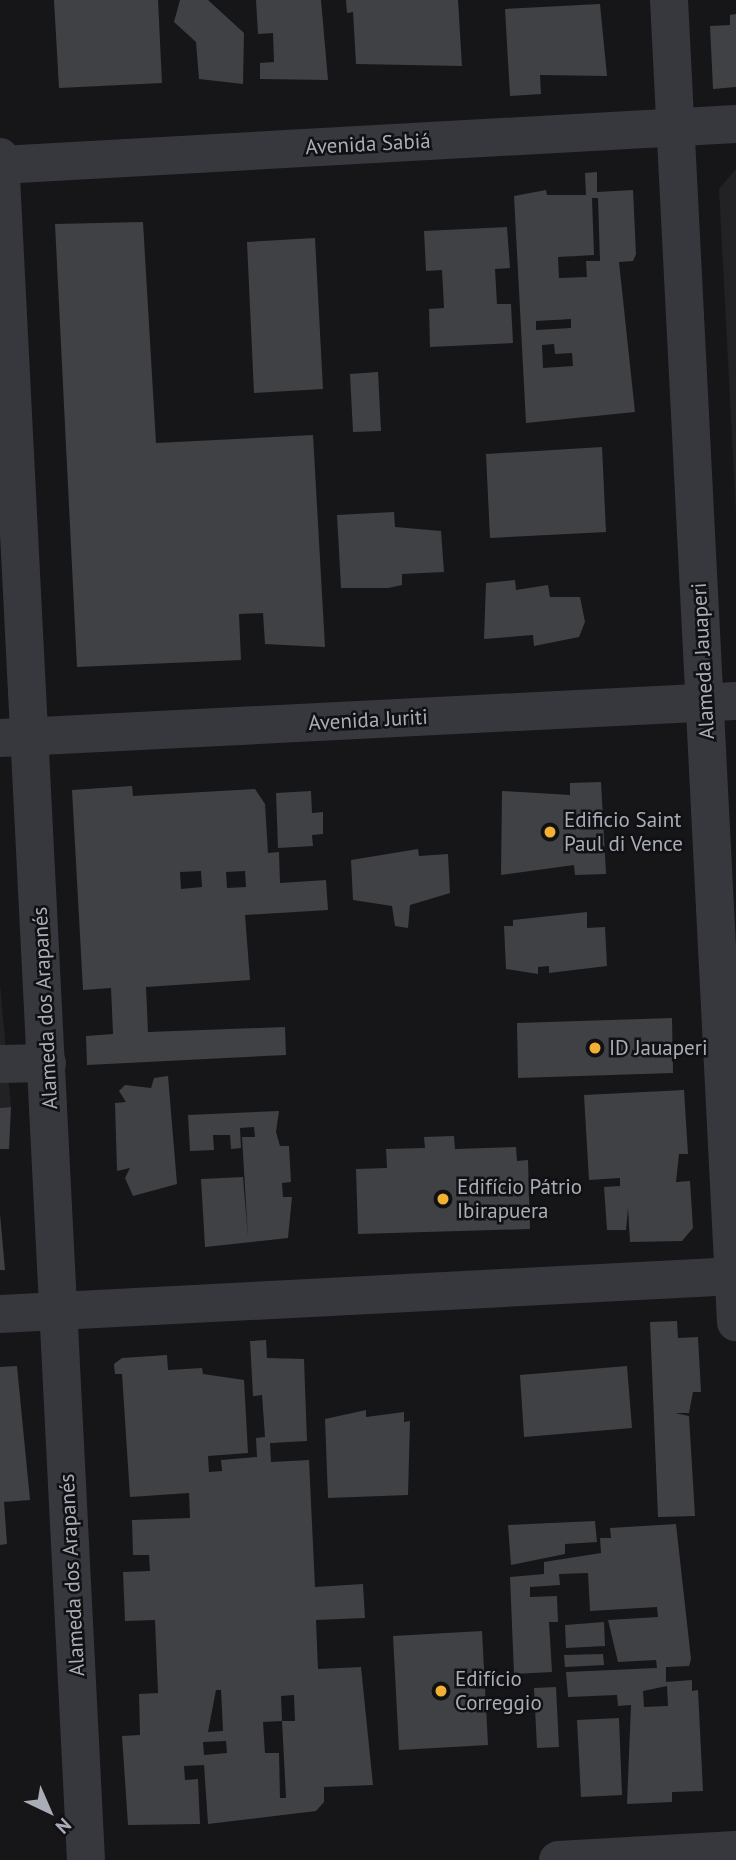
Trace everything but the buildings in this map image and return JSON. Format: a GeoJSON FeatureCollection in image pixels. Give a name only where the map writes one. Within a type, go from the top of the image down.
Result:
{"type":"FeatureCollection","features":[{"type":"Feature","properties":{"kind":"street","name":"Alameda Jauaperi"},"geometry":{"type":"LineString","coordinates":[[669,0],[676,127],[720,702],[736,1322]]}},
{"type":"Feature","properties":{"kind":"street","name":"Avenida Sabiá"},"geometry":{"type":"LineString","coordinates":[[0,165],[736,124]]}},
{"type":"Feature","properties":{"kind":"street","name":"Alameda dos Arapanés"},"geometry":{"type":"LineString","coordinates":[[0,157],[16,738],[47,1063],[86,1860]]}},
{"type":"Feature","properties":{"kind":"street","name":"Avenida Juriti"},"geometry":{"type":"LineString","coordinates":[[16,738],[720,702]]}},
{"type":"Feature","properties":{"kind":"street"},"geometry":{"type":"LineString","coordinates":[[0,1064],[47,1063]]}},
{"type":"Feature","properties":{"kind":"street"},"geometry":{"type":"LineString","coordinates":[[0,1314],[735,1276]]}},
{"type":"Feature","properties":{"kind":"street"},"geometry":{"type":"LineString","coordinates":[[558,1860],[736,1850]]}},
{"type":"Feature","properties":{"kind":"shaded area"},"geometry":{"type":"Polygon","coordinates":[[[736,169],[736,513],[719,189],[736,169]]]}},
{"type":"Feature","properties":{"kind":"shaded area"},"geometry":{"type":"Polygon","coordinates":[[[0,984],[11,1107],[0,1108],[0,984]]]}},
{"type":"Feature","properties":{"kind":"place","name":"Edificio Saint Paul di Vence"},"geometry":{"type":"Point","coordinates":[550,832]}},
{"type":"Feature","properties":{"kind":"place","name":"ID Jauaperi"},"geometry":{"type":"Point","coordinates":[595,1048]}},
{"type":"Feature","properties":{"kind":"place","name":"Edifício Pátrio Ibirapuera"},"geometry":{"type":"Point","coordinates":[443,1199]}},
{"type":"Feature","properties":{"kind":"place","name":"Edifício Correggio"},"geometry":{"type":"Point","coordinates":[441,1691]}}]}
